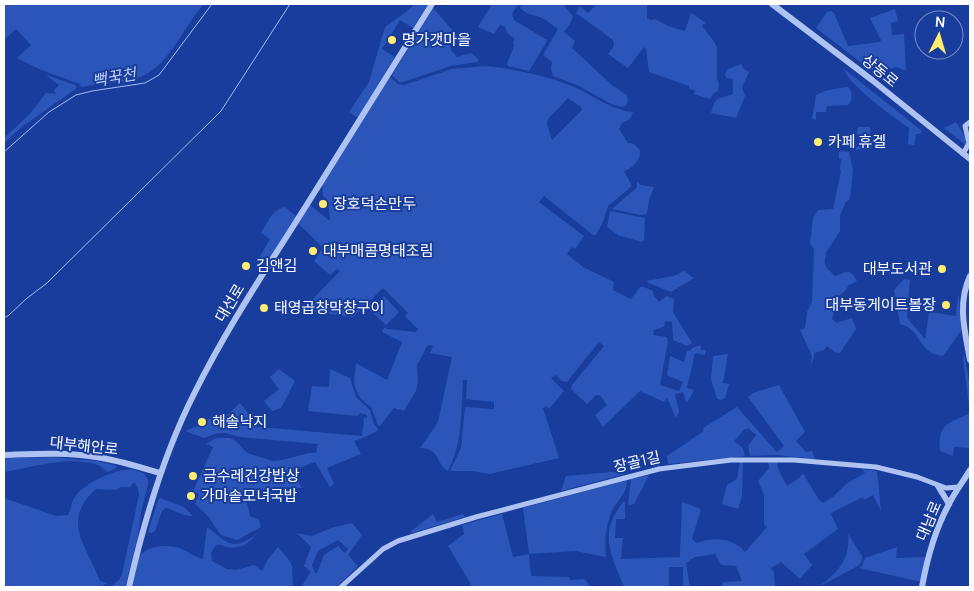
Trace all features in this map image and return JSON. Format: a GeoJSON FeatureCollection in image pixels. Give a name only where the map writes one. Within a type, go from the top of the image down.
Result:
{"type":"FeatureCollection","features":[{"type":"Feature","properties":{"kind":"street","name":"대선로"},"geometry":{"type":"LineString","coordinates":[[128,587],[160,473],[193,395],[226,335],[432,4]]}},
{"type":"Feature","properties":{"kind":"street","name":"상동로"},"geometry":{"type":"LineString","coordinates":[[772,4],[970,159]]}},
{"type":"Feature","properties":{"kind":"street"},"geometry":{"type":"LineString","coordinates":[[963,154],[969,143],[965,126],[970,122]]}},
{"type":"Feature","properties":{"kind":"street"},"geometry":{"type":"LineString","coordinates":[[970,276],[964,292],[963,314],[970,360]]}},
{"type":"Feature","properties":{"kind":"street","name":"대부해안로"},"geometry":{"type":"LineString","coordinates":[[4,455],[68,454],[97,457],[132,464],[160,473]]}},
{"type":"Feature","properties":{"kind":"street","name":"장골1길"},"geometry":{"type":"LineString","coordinates":[[341,587],[377,554],[398,541],[476,517],[659,469],[731,460],[773,458],[890,470],[950,489],[959,487]]}},
{"type":"Feature","properties":{"kind":"street","name":"대남로"},"geometry":{"type":"LineString","coordinates":[[922,587],[933,540],[949,504],[970,470]]}},
{"type":"Feature","properties":{"kind":"street"},"geometry":{"type":"LineString","coordinates":[[938,486],[949,504]]}},
{"type":"Feature","properties":{"kind":"shaded area"},"geometry":{"type":"Polygon","coordinates":[[[4,4],[204,4],[166,57],[147,74],[129,81],[81,87],[80,84],[39,69],[17,58],[31,45],[16,29],[4,40],[4,4]]]}},
{"type":"Feature","properties":{"kind":"shaded area"},"geometry":{"type":"Polygon","coordinates":[[[415,4],[428,4],[413,28],[400,20],[382,49],[395,57],[358,118],[349,112],[369,82],[385,27],[415,4]]]}},
{"type":"Feature","properties":{"kind":"shaded area"},"geometry":{"type":"Polygon","coordinates":[[[492,4],[518,4],[512,14],[514,20],[547,40],[529,71],[508,66],[515,39],[507,33],[505,27],[500,25],[494,34],[478,27],[492,4]]]}},
{"type":"Feature","properties":{"kind":"shaded area"},"geometry":{"type":"Polygon","coordinates":[[[522,4],[563,4],[573,16],[564,32],[575,41],[572,48],[613,86],[627,95],[628,101],[626,106],[622,107],[611,104],[579,86],[553,76],[552,62],[543,55],[558,29],[544,19],[523,11],[520,8],[522,4]]]}},
{"type":"Feature","properties":{"kind":"shaded area"},"geometry":{"type":"Polygon","coordinates":[[[597,4],[647,4],[647,18],[655,19],[668,26],[685,31],[691,13],[706,23],[702,25],[717,48],[718,91],[710,99],[694,94],[695,90],[689,89],[689,86],[649,72],[646,49],[644,47],[628,68],[608,54],[614,46],[613,40],[576,13],[580,6],[588,13],[597,4]]]}},
{"type":"Feature","properties":{"kind":"shaded area"},"geometry":{"type":"Polygon","coordinates":[[[433,8],[454,32],[455,35],[450,42],[451,50],[457,57],[471,53],[479,60],[477,62],[451,66],[399,82],[392,75],[433,8]]]}},
{"type":"Feature","properties":{"kind":"shaded area"},"geometry":{"type":"Polygon","coordinates":[[[895,9],[898,21],[891,23],[892,35],[904,34],[906,71],[897,67],[888,69],[885,72],[885,81],[816,28],[827,12],[831,11],[834,13],[848,46],[880,42],[881,40],[870,18],[895,9]]]}},
{"type":"Feature","properties":{"kind":"shaded area"},"geometry":{"type":"Polygon","coordinates":[[[741,64],[749,72],[742,87],[745,96],[736,118],[711,113],[716,100],[733,94],[733,79],[726,78],[725,74],[728,69],[741,64]]]}},
{"type":"Feature","properties":{"kind":"shaded area"},"geometry":{"type":"Polygon","coordinates":[[[485,66],[529,73],[562,82],[609,105],[633,112],[630,119],[622,123],[619,129],[628,143],[634,144],[640,150],[636,163],[624,171],[632,186],[608,206],[596,235],[593,235],[544,196],[539,202],[584,236],[575,249],[572,247],[567,254],[583,267],[614,282],[613,290],[631,299],[640,287],[644,287],[653,291],[659,302],[667,296],[674,299],[673,312],[692,343],[687,346],[673,340],[672,322],[665,321],[664,327],[654,330],[653,335],[667,337],[668,341],[660,385],[679,391],[683,382],[667,375],[670,356],[684,362],[687,351],[690,351],[692,348],[701,345],[701,350],[706,350],[705,355],[695,353],[687,388],[694,390],[688,401],[686,402],[683,392],[675,394],[679,411],[676,418],[667,398],[664,402],[640,391],[603,427],[595,415],[607,405],[600,395],[596,395],[587,404],[571,389],[572,385],[604,346],[599,342],[567,382],[562,381],[556,375],[551,378],[564,391],[549,409],[547,406],[543,408],[559,458],[490,474],[472,471],[450,471],[461,448],[465,407],[494,409],[494,402],[466,399],[467,380],[463,380],[459,438],[448,471],[431,450],[420,448],[438,422],[452,357],[430,353],[433,346],[428,345],[417,365],[418,381],[416,391],[404,411],[394,408],[380,426],[371,407],[361,399],[354,382],[356,363],[387,380],[402,342],[382,332],[385,327],[387,329],[416,332],[418,329],[405,316],[408,313],[383,288],[353,317],[304,310],[340,271],[337,269],[330,275],[314,261],[323,248],[298,223],[310,205],[330,221],[329,208],[324,204],[327,199],[323,196],[322,185],[390,77],[398,84],[404,85],[452,69],[485,66]],[[568,98],[548,119],[547,124],[552,140],[582,110],[581,107],[568,98]]]}},
{"type":"Feature","properties":{"kind":"shaded area"},"geometry":{"type":"Polygon","coordinates":[[[844,69],[922,131],[920,134],[916,134],[914,145],[908,144],[909,128],[862,92],[853,83],[844,69]]]}},
{"type":"Feature","properties":{"kind":"shaded area"},"geometry":{"type":"Polygon","coordinates":[[[46,75],[75,85],[77,88],[23,126],[4,143],[4,138],[29,115],[46,93],[56,94],[54,90],[59,85],[46,75]]]}},
{"type":"Feature","properties":{"kind":"shaded area"},"geometry":{"type":"Polygon","coordinates":[[[848,87],[852,96],[848,105],[827,106],[826,112],[816,112],[816,120],[812,119],[816,95],[848,87]]]}},
{"type":"Feature","properties":{"kind":"shaded area"},"geometry":{"type":"Polygon","coordinates":[[[956,122],[966,138],[966,145],[944,128],[956,122]]]}},
{"type":"Feature","properties":{"kind":"shaded area"},"geometry":{"type":"Polygon","coordinates":[[[858,127],[870,127],[872,145],[870,149],[855,150],[854,148],[861,146],[860,137],[857,134],[858,127]]]}},
{"type":"Feature","properties":{"kind":"shaded area"},"geometry":{"type":"Polygon","coordinates":[[[839,152],[849,152],[853,170],[850,199],[846,202],[840,215],[840,231],[825,254],[825,262],[826,267],[835,276],[850,272],[857,281],[848,286],[839,296],[832,319],[836,323],[852,318],[856,329],[840,353],[827,346],[824,350],[814,353],[810,366],[812,356],[800,330],[805,328],[807,312],[812,302],[814,250],[810,243],[813,218],[818,210],[833,209],[841,171],[839,152]]]}},
{"type":"Feature","properties":{"kind":"shaded area"},"geometry":{"type":"Polygon","coordinates":[[[637,182],[641,185],[654,187],[649,200],[647,214],[640,215],[612,209],[637,187],[637,182]]]}},
{"type":"Feature","properties":{"kind":"shaded area"},"geometry":{"type":"Polygon","coordinates":[[[285,207],[296,216],[266,264],[262,264],[259,258],[270,239],[261,233],[273,214],[285,207]]]}},
{"type":"Feature","properties":{"kind":"shaded area"},"geometry":{"type":"Polygon","coordinates":[[[610,211],[645,218],[644,240],[642,242],[618,235],[607,227],[610,211]]]}},
{"type":"Feature","properties":{"kind":"shaded area"},"geometry":{"type":"Polygon","coordinates":[[[684,271],[694,278],[671,292],[646,281],[674,276],[684,271]]]}},
{"type":"Feature","properties":{"kind":"shaded area"},"geometry":{"type":"Polygon","coordinates":[[[904,279],[910,280],[907,318],[925,339],[929,312],[956,316],[958,295],[961,331],[943,356],[929,351],[912,330],[900,324],[894,290],[904,279]]]}},
{"type":"Feature","properties":{"kind":"shaded area"},"geometry":{"type":"Polygon","coordinates":[[[384,296],[399,312],[386,325],[370,310],[384,296]]]}},
{"type":"Feature","properties":{"kind":"shaded area"},"geometry":{"type":"Polygon","coordinates":[[[728,354],[723,383],[729,384],[725,398],[721,400],[717,399],[711,379],[713,356],[728,354]]]}},
{"type":"Feature","properties":{"kind":"shaded area"},"geometry":{"type":"Polygon","coordinates":[[[964,354],[970,386],[970,413],[963,359],[964,354]]]}},
{"type":"Feature","properties":{"kind":"shaded area"},"geometry":{"type":"Polygon","coordinates":[[[279,369],[295,381],[281,408],[272,411],[264,401],[279,389],[270,377],[279,369]]]}},
{"type":"Feature","properties":{"kind":"shaded area"},"geometry":{"type":"Polygon","coordinates":[[[330,369],[350,378],[356,397],[370,410],[374,424],[379,430],[354,441],[361,454],[327,468],[334,484],[330,487],[315,462],[299,468],[297,479],[302,488],[266,489],[245,494],[250,516],[259,520],[261,527],[237,540],[221,535],[207,515],[195,504],[199,494],[193,491],[213,447],[206,444],[216,438],[230,438],[236,441],[247,453],[273,461],[316,453],[318,444],[240,437],[225,433],[218,433],[204,438],[185,431],[206,425],[206,419],[224,418],[240,403],[248,413],[248,426],[362,436],[364,418],[367,418],[367,415],[360,413],[357,416],[308,411],[312,386],[329,387],[330,369]]]}},
{"type":"Feature","properties":{"kind":"shaded area"},"geometry":{"type":"Polygon","coordinates":[[[779,385],[805,432],[796,441],[806,452],[812,451],[815,459],[778,455],[750,456],[748,446],[756,435],[748,428],[734,441],[743,448],[745,456],[668,464],[667,456],[704,431],[703,428],[737,407],[777,452],[784,446],[748,397],[753,393],[779,385]]]}},
{"type":"Feature","properties":{"kind":"shaded area"},"geometry":{"type":"Polygon","coordinates":[[[970,413],[969,448],[954,447],[953,456],[940,451],[943,429],[950,423],[970,413]]]}},
{"type":"Feature","properties":{"kind":"shaded area"},"geometry":{"type":"Polygon","coordinates":[[[50,457],[97,461],[117,466],[108,472],[98,465],[75,461],[39,465],[4,472],[4,458],[50,457]]]}},
{"type":"Feature","properties":{"kind":"shaded area"},"geometry":{"type":"Polygon","coordinates":[[[768,461],[777,461],[779,471],[787,486],[802,474],[804,475],[819,500],[823,503],[834,496],[846,484],[865,473],[862,469],[877,471],[881,511],[873,495],[864,500],[863,497],[833,512],[831,514],[838,529],[804,554],[812,565],[800,579],[781,562],[771,568],[774,572],[775,587],[723,587],[722,584],[724,582],[742,581],[736,566],[721,565],[715,554],[695,557],[686,563],[690,587],[683,587],[683,567],[669,567],[669,587],[624,587],[609,544],[611,524],[615,513],[623,502],[625,502],[625,519],[616,519],[615,538],[623,538],[621,559],[680,557],[682,502],[701,509],[692,539],[696,543],[716,539],[728,541],[734,543],[745,552],[767,527],[764,524],[764,495],[758,481],[769,468],[768,461]]]}},
{"type":"Feature","properties":{"kind":"shaded area"},"geometry":{"type":"Polygon","coordinates":[[[740,462],[743,462],[742,496],[738,509],[722,504],[727,485],[737,479],[740,462]]]}},
{"type":"Feature","properties":{"kind":"shaded area"},"geometry":{"type":"Polygon","coordinates":[[[131,469],[144,473],[148,480],[148,485],[125,587],[110,587],[119,580],[122,574],[139,495],[138,488],[134,482],[130,487],[121,487],[116,490],[96,489],[85,501],[80,512],[78,523],[80,534],[100,581],[107,583],[113,581],[99,587],[4,587],[4,498],[56,516],[68,515],[77,494],[90,483],[115,472],[131,469]]]}},
{"type":"Feature","properties":{"kind":"shaded area"},"geometry":{"type":"Polygon","coordinates":[[[611,472],[625,474],[561,491],[566,476],[611,472]]]}},
{"type":"Feature","properties":{"kind":"shaded area"},"geometry":{"type":"Polygon","coordinates":[[[649,475],[634,504],[628,505],[631,479],[649,475]]]}},
{"type":"Feature","properties":{"kind":"shaded area"},"geometry":{"type":"Polygon","coordinates":[[[627,480],[624,493],[613,509],[607,526],[605,538],[606,557],[575,551],[529,554],[523,508],[627,480]]]}},
{"type":"Feature","properties":{"kind":"shaded area"},"geometry":{"type":"Polygon","coordinates":[[[160,498],[184,507],[193,516],[166,508],[162,511],[155,531],[148,532],[160,498]]]}},
{"type":"Feature","properties":{"kind":"shaded area"},"geometry":{"type":"Polygon","coordinates":[[[433,514],[437,522],[463,514],[465,517],[410,532],[433,514]]]}},
{"type":"Feature","properties":{"kind":"shaded area"},"geometry":{"type":"Polygon","coordinates":[[[502,514],[513,557],[529,554],[531,576],[569,577],[570,580],[585,579],[590,587],[471,587],[448,546],[464,534],[462,525],[502,514]]]}},
{"type":"Feature","properties":{"kind":"shaded area"},"geometry":{"type":"Polygon","coordinates":[[[352,523],[362,535],[348,555],[358,566],[337,587],[301,587],[311,572],[304,566],[311,547],[297,533],[312,536],[331,528],[352,523]],[[338,540],[318,551],[312,565],[315,573],[317,573],[324,555],[338,546],[345,553],[348,549],[338,540]]]}},
{"type":"Feature","properties":{"kind":"shaded area"},"geometry":{"type":"Polygon","coordinates":[[[207,527],[226,541],[236,544],[248,540],[257,534],[241,547],[233,548],[216,545],[211,553],[212,561],[227,569],[236,570],[254,565],[262,571],[268,559],[278,547],[292,566],[293,587],[131,587],[139,557],[142,553],[152,548],[158,546],[174,547],[203,559],[207,527]]]}},
{"type":"Feature","properties":{"kind":"shaded area"},"geometry":{"type":"Polygon","coordinates":[[[848,534],[862,556],[862,561],[858,566],[820,586],[842,564],[847,550],[848,534]]]}},
{"type":"Feature","properties":{"kind":"shaded area"},"geometry":{"type":"Polygon","coordinates":[[[897,547],[896,558],[926,557],[921,582],[859,568],[862,566],[865,558],[897,547]]]}},
{"type":"Feature","properties":{"kind":"waterway","name":"뻑꾹천"},"geometry":{"type":"LineString","coordinates":[[4,152],[49,112],[76,95],[145,83],[159,75],[212,4]]}},
{"type":"Feature","properties":{"kind":"waterway"},"geometry":{"type":"LineString","coordinates":[[4,318],[47,283],[221,111],[290,4]]}},
{"type":"Feature","properties":{"kind":"place","name":"명가갯마을"},"geometry":{"type":"Point","coordinates":[392,40]}},
{"type":"Feature","properties":{"kind":"place","name":"카페 휴겔"},"geometry":{"type":"Point","coordinates":[818,142]}},
{"type":"Feature","properties":{"kind":"place","name":"장호덕손만두"},"geometry":{"type":"Point","coordinates":[323,204]}},
{"type":"Feature","properties":{"kind":"place","name":"대부매콤명태조림"},"geometry":{"type":"Point","coordinates":[313,251]}},
{"type":"Feature","properties":{"kind":"place","name":"김앤김"},"geometry":{"type":"Point","coordinates":[246,266]}},
{"type":"Feature","properties":{"kind":"place","name":"대부도서관"},"geometry":{"type":"Point","coordinates":[942,269]}},
{"type":"Feature","properties":{"kind":"place","name":"대부동게이트볼장"},"geometry":{"type":"Point","coordinates":[946,305]}},
{"type":"Feature","properties":{"kind":"place","name":"태영곱창막창구이"},"geometry":{"type":"Point","coordinates":[264,308]}},
{"type":"Feature","properties":{"kind":"place","name":"해솔낙지"},"geometry":{"type":"Point","coordinates":[202,422]}},
{"type":"Feature","properties":{"kind":"place","name":"금수레건강밥상"},"geometry":{"type":"Point","coordinates":[193,476]}},
{"type":"Feature","properties":{"kind":"place","name":"가마솥모녀국밥"},"geometry":{"type":"Point","coordinates":[191,496]}}]}
